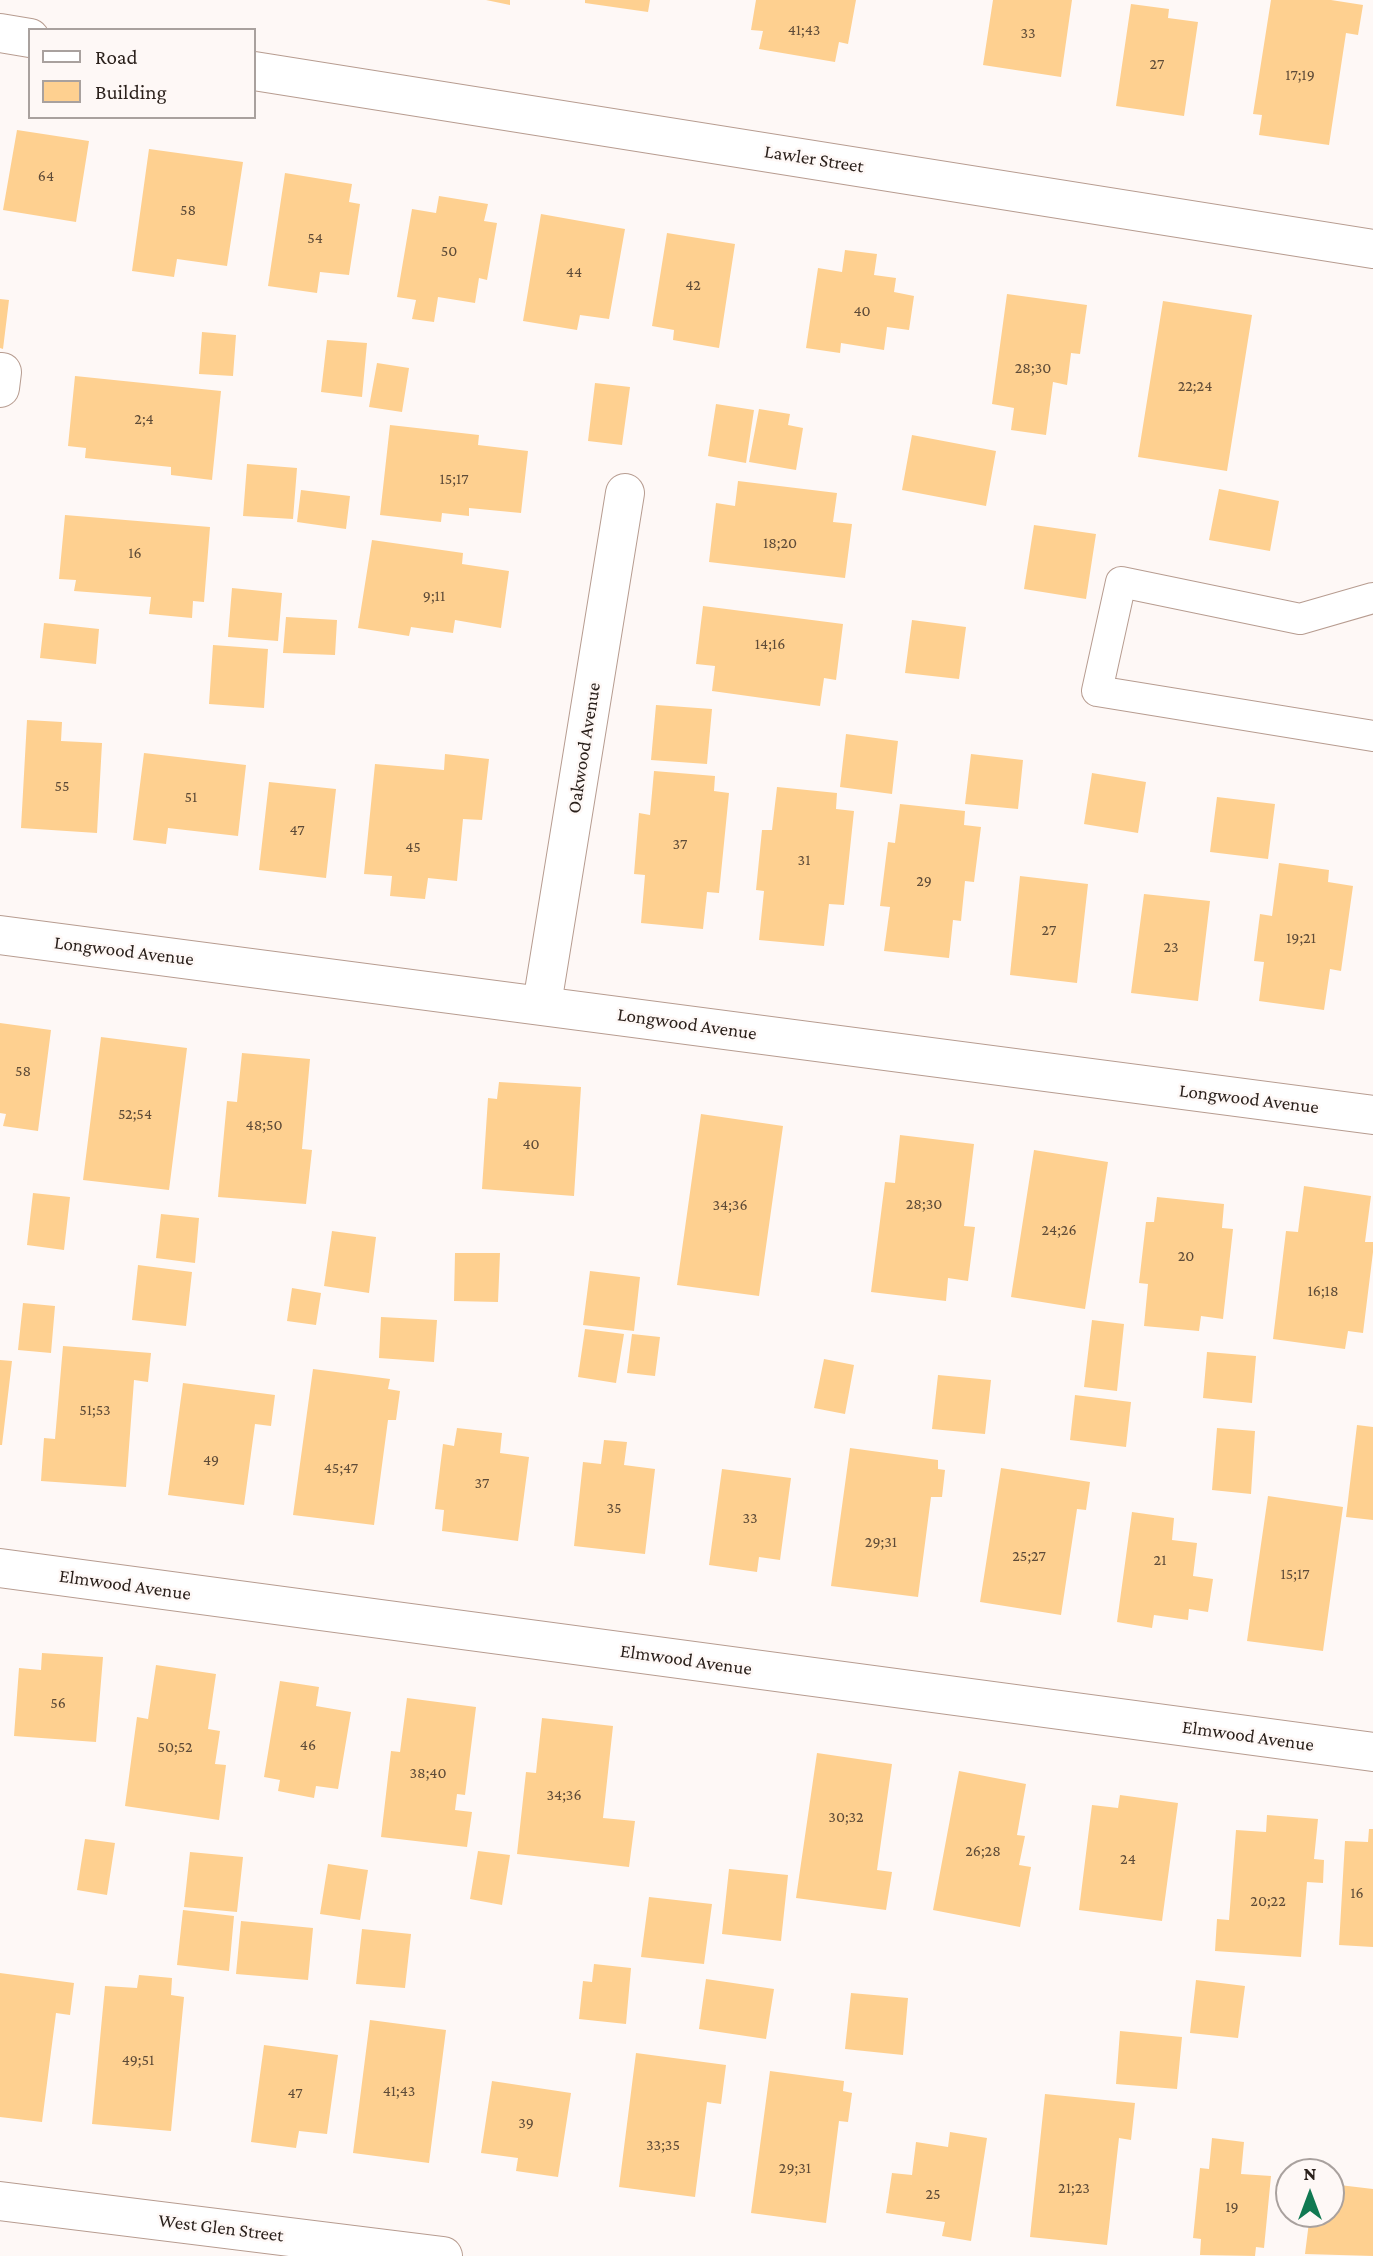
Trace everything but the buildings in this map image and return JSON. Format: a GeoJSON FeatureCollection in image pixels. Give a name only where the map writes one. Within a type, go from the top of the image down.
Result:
{"type":"FeatureCollection","features":[{"type":"Feature","properties":{"kind":"street"},"geometry":{"type":"LineString","coordinates":[[0,33],[28,37]]}},
{"type":"Feature","properties":{"kind":"street","name":"Lawler Street"},"geometry":{"type":"LineString","coordinates":[[256,71],[1373,249]]}},
{"type":"Feature","properties":{"kind":"street","name":"Oakwood Avenue"},"geometry":{"type":"LineString","coordinates":[[542,1004],[625,493]]}},
{"type":"Feature","properties":{"kind":"street","name":"Longwood Avenue"},"geometry":{"type":"LineString","coordinates":[[0,935],[1373,1115]]}},
{"type":"Feature","properties":{"kind":"street","name":"Elmwood Avenue"},"geometry":{"type":"LineString","coordinates":[[0,1568],[1373,1752]]}},
{"type":"Feature","properties":{"kind":"street","name":"West Glen Street"},"geometry":{"type":"LineString","coordinates":[[0,2201],[443,2256]]}},
{"type":"Feature","properties":{"kind":"lane"},"geometry":{"type":"LineString","coordinates":[[1373,598],[1300,620],[1121,582],[1097,691],[1373,736]]}}]}
